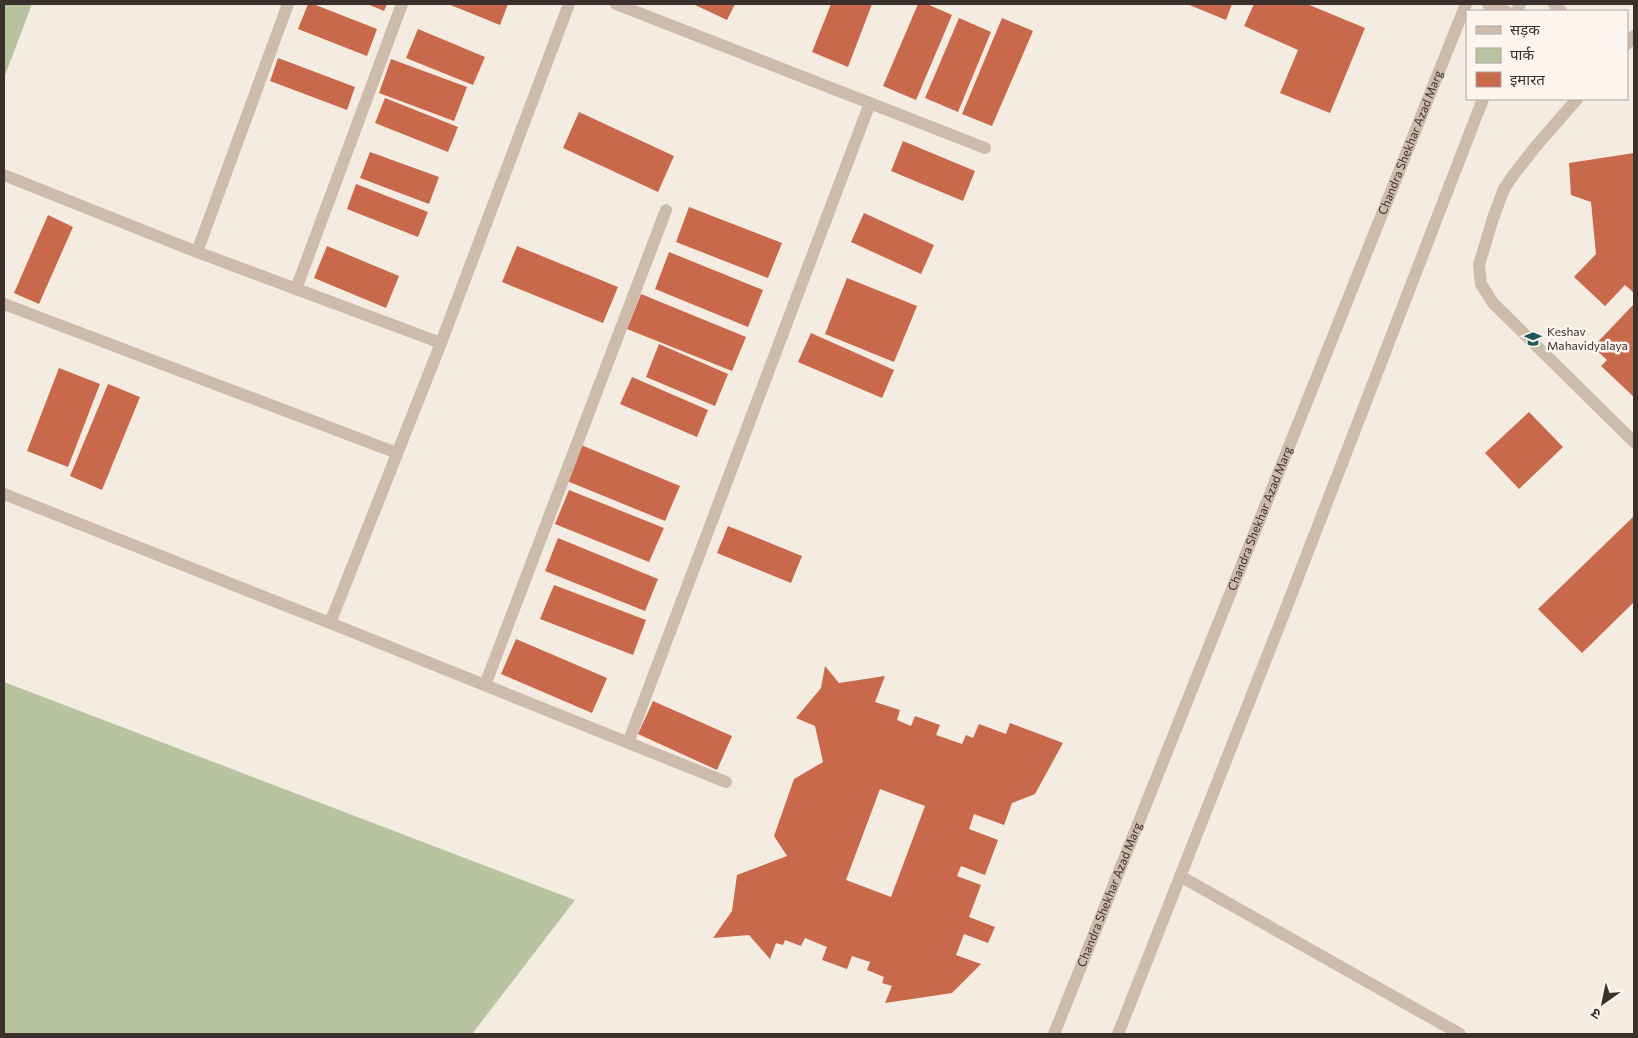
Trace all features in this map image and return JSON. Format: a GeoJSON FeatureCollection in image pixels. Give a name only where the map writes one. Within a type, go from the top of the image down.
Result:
{"type":"FeatureCollection","features":[{"type":"Feature","properties":{"kind":"street"},"geometry":{"type":"LineString","coordinates":[[197,252],[288,4]]}},
{"type":"Feature","properties":{"kind":"street"},"geometry":{"type":"LineString","coordinates":[[296,289],[402,4]]}},
{"type":"Feature","properties":{"kind":"street"},"geometry":{"type":"LineString","coordinates":[[330,623],[441,343],[569,4]]}},
{"type":"Feature","properties":{"kind":"street"},"geometry":{"type":"LineString","coordinates":[[616,4],[985,148]]}},
{"type":"Feature","properties":{"kind":"street","name":"Chandra Shekhar Azad Marg"},"geometry":{"type":"LineString","coordinates":[[1054,1034],[1466,4]]}},
{"type":"Feature","properties":{"kind":"street"},"geometry":{"type":"LineString","coordinates":[[1488,4],[1503,10]]}},
{"type":"Feature","properties":{"kind":"street"},"geometry":{"type":"LineString","coordinates":[[1118,1034],[1483,100]]}},
{"type":"Feature","properties":{"kind":"street"},"geometry":{"type":"LineString","coordinates":[[1576,100],[1538,144],[1504,189],[1493,218],[1479,266],[1481,284],[1493,302],[1634,442]]}},
{"type":"Feature","properties":{"kind":"street"},"geometry":{"type":"LineString","coordinates":[[628,743],[870,103]]}},
{"type":"Feature","properties":{"kind":"street"},"geometry":{"type":"LineString","coordinates":[[4,175],[197,252],[441,343]]}},
{"type":"Feature","properties":{"kind":"street"},"geometry":{"type":"LineString","coordinates":[[485,685],[666,210]]}},
{"type":"Feature","properties":{"kind":"street"},"geometry":{"type":"LineString","coordinates":[[4,304],[397,453]]}},
{"type":"Feature","properties":{"kind":"street"},"geometry":{"type":"LineString","coordinates":[[4,494],[726,782]]}},
{"type":"Feature","properties":{"kind":"street"},"geometry":{"type":"LineString","coordinates":[[1180,876],[1460,1034]]}},
{"type":"Feature","properties":{"kind":"green space"},"geometry":{"type":"Polygon","coordinates":[[[4,4],[32,4],[4,78],[4,4]]]}},
{"type":"Feature","properties":{"kind":"green space"},"geometry":{"type":"Polygon","coordinates":[[[4,682],[575,900],[472,1034],[4,1034],[4,682]]]}},
{"type":"Feature","properties":{"kind":"building"},"geometry":{"type":"Polygon","coordinates":[[[308,4],[313,4],[377,29],[367,56],[298,29],[308,4]]]}},
{"type":"Feature","properties":{"kind":"building"},"geometry":{"type":"Polygon","coordinates":[[[367,4],[387,4],[384,11],[367,4]]]}},
{"type":"Feature","properties":{"kind":"building"},"geometry":{"type":"Polygon","coordinates":[[[448,4],[508,4],[500,25],[448,4]]]}},
{"type":"Feature","properties":{"kind":"building"},"geometry":{"type":"Polygon","coordinates":[[[693,4],[735,4],[727,20],[693,4]]]}},
{"type":"Feature","properties":{"kind":"building"},"geometry":{"type":"Polygon","coordinates":[[[831,4],[872,4],[848,67],[812,52],[831,4]]]}},
{"type":"Feature","properties":{"kind":"building"},"geometry":{"type":"Polygon","coordinates":[[[918,4],[927,4],[952,15],[916,100],[883,86],[918,4]]]}},
{"type":"Feature","properties":{"kind":"building"},"geometry":{"type":"Polygon","coordinates":[[[1187,4],[1232,4],[1226,20],[1187,4]]]}},
{"type":"Feature","properties":{"kind":"building"},"geometry":{"type":"Polygon","coordinates":[[[1254,4],[1307,4],[1365,28],[1330,113],[1280,93],[1298,50],[1244,26],[1254,4]]]}},
{"type":"Feature","properties":{"kind":"building"},"geometry":{"type":"Polygon","coordinates":[[[959,18],[991,32],[958,112],[925,98],[959,18]]]}},
{"type":"Feature","properties":{"kind":"building"},"geometry":{"type":"Polygon","coordinates":[[[1002,18],[1033,31],[992,126],[962,114],[1002,18]]]}},
{"type":"Feature","properties":{"kind":"building"},"geometry":{"type":"Polygon","coordinates":[[[418,29],[485,57],[473,85],[406,58],[418,29]]]}},
{"type":"Feature","properties":{"kind":"building"},"geometry":{"type":"Polygon","coordinates":[[[278,58],[355,87],[347,110],[270,81],[278,58]]]}},
{"type":"Feature","properties":{"kind":"building"},"geometry":{"type":"Polygon","coordinates":[[[391,59],[467,87],[454,121],[379,93],[391,59]]]}},
{"type":"Feature","properties":{"kind":"building"},"geometry":{"type":"Polygon","coordinates":[[[385,98],[458,127],[448,152],[375,123],[385,98]]]}},
{"type":"Feature","properties":{"kind":"building"},"geometry":{"type":"Polygon","coordinates":[[[579,112],[674,156],[658,192],[563,148],[579,112]]]}},
{"type":"Feature","properties":{"kind":"building"},"geometry":{"type":"Polygon","coordinates":[[[903,141],[975,171],[963,201],[891,171],[903,141]]]}},
{"type":"Feature","properties":{"kind":"building"},"geometry":{"type":"Polygon","coordinates":[[[370,152],[439,177],[429,204],[360,178],[370,152]]]}},
{"type":"Feature","properties":{"kind":"building"},"geometry":{"type":"Polygon","coordinates":[[[1634,153],[1634,293],[1625,285],[1605,306],[1574,277],[1596,254],[1591,202],[1571,195],[1569,163],[1634,153]]]}},
{"type":"Feature","properties":{"kind":"building"},"geometry":{"type":"Polygon","coordinates":[[[356,184],[428,212],[418,237],[347,209],[356,184]]]}},
{"type":"Feature","properties":{"kind":"building"},"geometry":{"type":"Polygon","coordinates":[[[689,207],[782,243],[768,278],[676,242],[689,207]]]}},
{"type":"Feature","properties":{"kind":"building"},"geometry":{"type":"Polygon","coordinates":[[[864,213],[934,245],[921,274],[851,242],[864,213]]]}},
{"type":"Feature","properties":{"kind":"building"},"geometry":{"type":"Polygon","coordinates":[[[48,215],[73,227],[39,304],[14,293],[48,215]]]}},
{"type":"Feature","properties":{"kind":"building"},"geometry":{"type":"Polygon","coordinates":[[[327,246],[399,276],[386,308],[314,278],[327,246]]]}},
{"type":"Feature","properties":{"kind":"building"},"geometry":{"type":"Polygon","coordinates":[[[517,246],[618,287],[603,323],[502,282],[517,246]]]}},
{"type":"Feature","properties":{"kind":"building"},"geometry":{"type":"Polygon","coordinates":[[[669,252],[763,290],[748,327],[655,289],[669,252]]]}},
{"type":"Feature","properties":{"kind":"building"},"geometry":{"type":"Polygon","coordinates":[[[847,278],[917,306],[894,362],[825,334],[847,278]]]}},
{"type":"Feature","properties":{"kind":"building"},"geometry":{"type":"Polygon","coordinates":[[[641,294],[746,337],[732,371],[627,329],[641,294]]]}},
{"type":"Feature","properties":{"kind":"building"},"geometry":{"type":"Polygon","coordinates":[[[1634,304],[1634,397],[1601,366],[1607,360],[1593,347],[1634,304]]]}},
{"type":"Feature","properties":{"kind":"building"},"geometry":{"type":"Polygon","coordinates":[[[811,333],[894,370],[882,398],[798,362],[811,333]]]}},
{"type":"Feature","properties":{"kind":"building"},"geometry":{"type":"Polygon","coordinates":[[[659,344],[728,374],[715,406],[646,377],[659,344]]]}},
{"type":"Feature","properties":{"kind":"building"},"geometry":{"type":"Polygon","coordinates":[[[59,368],[100,384],[68,467],[27,451],[59,368]]]}},
{"type":"Feature","properties":{"kind":"building"},"geometry":{"type":"Polygon","coordinates":[[[632,377],[708,410],[697,437],[620,404],[632,377]]]}},
{"type":"Feature","properties":{"kind":"building"},"geometry":{"type":"Polygon","coordinates":[[[108,384],[140,397],[102,490],[70,476],[108,384]]]}},
{"type":"Feature","properties":{"kind":"building"},"geometry":{"type":"Polygon","coordinates":[[[1529,412],[1563,447],[1519,489],[1485,453],[1529,412]]]}},
{"type":"Feature","properties":{"kind":"building"},"geometry":{"type":"Polygon","coordinates":[[[581,445],[680,486],[665,521],[567,481],[581,445]]]}},
{"type":"Feature","properties":{"kind":"building"},"geometry":{"type":"Polygon","coordinates":[[[569,490],[664,528],[649,562],[555,524],[569,490]]]}},
{"type":"Feature","properties":{"kind":"building"},"geometry":{"type":"Polygon","coordinates":[[[1633,517],[1634,602],[1582,653],[1538,609],[1633,517]]]}},
{"type":"Feature","properties":{"kind":"building"},"geometry":{"type":"Polygon","coordinates":[[[728,526],[802,556],[791,583],[717,553],[728,526]]]}},
{"type":"Feature","properties":{"kind":"building"},"geometry":{"type":"Polygon","coordinates":[[[558,538],[658,579],[645,611],[545,571],[558,538]]]}},
{"type":"Feature","properties":{"kind":"building"},"geometry":{"type":"Polygon","coordinates":[[[554,585],[646,620],[633,655],[540,619],[554,585]]]}},
{"type":"Feature","properties":{"kind":"building"},"geometry":{"type":"Polygon","coordinates":[[[516,639],[607,678],[592,713],[501,674],[516,639]]]}},
{"type":"Feature","properties":{"kind":"building"},"geometry":{"type":"Polygon","coordinates":[[[825,666],[839,683],[885,676],[875,702],[900,710],[897,720],[911,726],[915,716],[940,725],[936,735],[962,744],[966,735],[973,738],[979,724],[1006,734],[1010,723],[1063,743],[1035,794],[1012,803],[1004,825],[974,814],[969,829],[998,840],[985,875],[961,866],[957,876],[981,885],[969,917],[995,927],[988,943],[964,934],[956,955],[981,964],[952,993],[885,1003],[892,986],[882,983],[884,977],[867,970],[870,962],[852,956],[847,969],[822,960],[827,947],[805,938],[801,946],[785,940],[783,945],[776,943],[770,959],[749,935],[713,938],[732,911],[737,875],[787,856],[774,836],[794,779],[823,762],[815,726],[796,718],[821,688],[825,666]],[[880,789],[846,880],[891,897],[925,806],[880,789]]]}},
{"type":"Feature","properties":{"kind":"building"},"geometry":{"type":"Polygon","coordinates":[[[653,701],[732,736],[717,770],[638,734],[653,701]]]}},
{"type":"Feature","properties":{"kind":"place","name":"Keshav Mahavidyalaya"},"geometry":{"type":"Point","coordinates":[1533,339]}}]}
